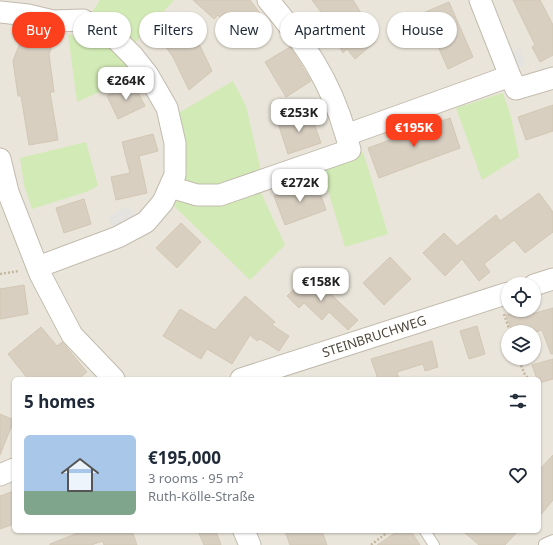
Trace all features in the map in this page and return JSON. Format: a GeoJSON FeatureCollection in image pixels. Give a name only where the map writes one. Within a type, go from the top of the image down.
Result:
{"type":"FeatureCollection","features":[{"type":"Feature","properties":{"kind":"street"},"geometry":{"type":"LineString","coordinates":[[170,187],[197,195],[208,196],[228,193],[350,150],[338,106],[319,67],[301,40],[268,0]]}},
{"type":"Feature","properties":{"kind":"street"},"geometry":{"type":"LineString","coordinates":[[480,0],[516,89],[553,78]]}},
{"type":"Feature","properties":{"kind":"street"},"geometry":{"type":"LineString","coordinates":[[0,12],[28,15],[53,21],[83,20],[113,36],[148,75],[167,108],[175,143],[175,175],[164,202],[146,222],[118,237],[38,268]]}},
{"type":"Feature","properties":{"kind":"street"},"geometry":{"type":"LineString","coordinates":[[346,135],[510,76]]}},
{"type":"Feature","properties":{"kind":"street"},"geometry":{"type":"LineString","coordinates":[[0,159],[8,192],[9,215],[72,334],[112,377]]}},
{"type":"Feature","properties":{"kind":"street"},"geometry":{"type":"LineString","coordinates":[[541,283],[553,279]]}},
{"type":"Feature","properties":{"kind":"street","name":"STEINBRUCHWEG"},"geometry":{"type":"LineString","coordinates":[[247,377],[501,295]]}},
{"type":"Feature","properties":{"kind":"street"},"geometry":{"type":"LineString","coordinates":[[0,475],[12,470]]}},
{"type":"Feature","properties":{"kind":"street"},"geometry":{"type":"LineString","coordinates":[[245,533],[250,545]]}},
{"type":"Feature","properties":{"kind":"lane"},"geometry":{"type":"LineString","coordinates":[[426,533],[434,545]]}},
{"type":"Feature","properties":{"kind":"path"},"geometry":{"type":"LineString","coordinates":[[521,365],[527,377]]}},
{"type":"Feature","properties":{"kind":"path"},"geometry":{"type":"LineString","coordinates":[[371,545],[386,533]]}},
{"type":"Feature","properties":{"kind":"shaded area"},"geometry":{"type":"Polygon","coordinates":[[[0,0],[553,0],[553,545],[0,545],[0,0]]]}},
{"type":"Feature","properties":{"kind":"shaded area"},"geometry":{"type":"Polygon","coordinates":[[[520,48],[526,65],[512,69],[507,53],[520,48]]]}},
{"type":"Feature","properties":{"kind":"shaded area"},"geometry":{"type":"Polygon","coordinates":[[[128,206],[137,217],[114,230],[108,217],[128,206]]]}},
{"type":"Feature","properties":{"kind":"green space"},"geometry":{"type":"Polygon","coordinates":[[[100,0],[174,0],[163,12],[139,12],[139,38],[133,45],[131,44],[131,12],[92,12],[100,0]]]}},
{"type":"Feature","properties":{"kind":"green space"},"geometry":{"type":"Polygon","coordinates":[[[68,34],[73,36],[73,48],[116,48],[137,75],[77,102],[68,34]]]}},
{"type":"Feature","properties":{"kind":"green space"},"geometry":{"type":"Polygon","coordinates":[[[233,81],[246,106],[261,171],[226,186],[196,188],[186,180],[181,170],[175,115],[233,81]]]}},
{"type":"Feature","properties":{"kind":"green space"},"geometry":{"type":"Polygon","coordinates":[[[503,93],[511,117],[519,157],[482,180],[456,108],[503,93]]]}},
{"type":"Feature","properties":{"kind":"green space"},"geometry":{"type":"Polygon","coordinates":[[[86,142],[98,186],[86,192],[32,209],[24,185],[20,158],[86,142]]]}},
{"type":"Feature","properties":{"kind":"green space"},"geometry":{"type":"Polygon","coordinates":[[[363,152],[388,234],[345,247],[320,164],[363,152]]]}},
{"type":"Feature","properties":{"kind":"green space"},"geometry":{"type":"Polygon","coordinates":[[[259,188],[285,245],[250,280],[172,204],[179,200],[259,188]]]}},
{"type":"Feature","properties":{"kind":"building"},"geometry":{"type":"Polygon","coordinates":[[[193,0],[250,0],[259,12],[215,12],[214,19],[193,0]]]}},
{"type":"Feature","properties":{"kind":"building"},"geometry":{"type":"Polygon","coordinates":[[[312,0],[353,0],[360,12],[321,12],[312,0]]]}},
{"type":"Feature","properties":{"kind":"building"},"geometry":{"type":"Polygon","coordinates":[[[513,0],[540,0],[553,25],[553,55],[540,62],[532,47],[535,45],[513,0]]]}},
{"type":"Feature","properties":{"kind":"building"},"geometry":{"type":"Polygon","coordinates":[[[449,2],[453,12],[425,12],[449,2]]]}},
{"type":"Feature","properties":{"kind":"building"},"geometry":{"type":"Polygon","coordinates":[[[457,20],[473,57],[448,69],[439,48],[457,48],[457,20]]]}},
{"type":"Feature","properties":{"kind":"building"},"geometry":{"type":"Polygon","coordinates":[[[18,48],[51,48],[49,54],[54,92],[50,92],[58,140],[29,145],[21,96],[18,96],[13,61],[18,48]]]}},
{"type":"Feature","properties":{"kind":"building"},"geometry":{"type":"Polygon","coordinates":[[[167,48],[201,48],[212,71],[189,90],[173,57],[167,48]]]}},
{"type":"Feature","properties":{"kind":"building"},"geometry":{"type":"Polygon","coordinates":[[[291,48],[311,81],[286,97],[265,62],[291,48]]]}},
{"type":"Feature","properties":{"kind":"building"},"geometry":{"type":"Polygon","coordinates":[[[340,48],[368,48],[355,59],[347,49],[343,53],[340,48]]]}},
{"type":"Feature","properties":{"kind":"building"},"geometry":{"type":"Polygon","coordinates":[[[133,83],[145,106],[118,119],[107,96],[133,83]]]}},
{"type":"Feature","properties":{"kind":"building"},"geometry":{"type":"Polygon","coordinates":[[[553,105],[553,131],[526,140],[518,117],[553,105]]]}},
{"type":"Feature","properties":{"kind":"building"},"geometry":{"type":"Polygon","coordinates":[[[310,112],[321,143],[288,154],[278,123],[310,112]]]}},
{"type":"Feature","properties":{"kind":"building"},"geometry":{"type":"Polygon","coordinates":[[[450,118],[460,148],[379,178],[368,148],[450,118]]]}},
{"type":"Feature","properties":{"kind":"building"},"geometry":{"type":"Polygon","coordinates":[[[153,134],[158,151],[139,156],[147,193],[116,200],[111,177],[130,173],[122,142],[153,134]]]}},
{"type":"Feature","properties":{"kind":"building"},"geometry":{"type":"Polygon","coordinates":[[[316,181],[326,210],[285,225],[274,196],[316,181]]]}},
{"type":"Feature","properties":{"kind":"building"},"geometry":{"type":"Polygon","coordinates":[[[539,193],[553,212],[553,232],[525,253],[514,240],[484,264],[490,272],[479,281],[462,259],[445,276],[423,253],[444,233],[457,246],[496,215],[500,221],[539,193]]]}},
{"type":"Feature","properties":{"kind":"building"},"geometry":{"type":"Polygon","coordinates":[[[84,199],[91,224],[64,233],[56,208],[84,199]]]}},
{"type":"Feature","properties":{"kind":"building"},"geometry":{"type":"Polygon","coordinates":[[[181,223],[201,242],[177,268],[156,248],[181,223]]]}},
{"type":"Feature","properties":{"kind":"building"},"geometry":{"type":"Polygon","coordinates":[[[390,257],[411,279],[384,305],[363,283],[390,257]]]}},
{"type":"Feature","properties":{"kind":"building"},"geometry":{"type":"Polygon","coordinates":[[[307,276],[317,286],[319,283],[358,320],[348,330],[329,312],[322,320],[304,303],[299,308],[287,296],[307,276]]]}},
{"type":"Feature","properties":{"kind":"building"},"geometry":{"type":"Polygon","coordinates":[[[24,285],[28,314],[0,319],[0,289],[24,285]]]}},
{"type":"Feature","properties":{"kind":"building"},"geometry":{"type":"Polygon","coordinates":[[[245,296],[275,322],[272,325],[289,336],[279,351],[260,339],[257,341],[250,335],[232,364],[207,349],[201,359],[163,336],[180,309],[215,330],[245,296]]]}},
{"type":"Feature","properties":{"kind":"building"},"geometry":{"type":"Polygon","coordinates":[[[553,308],[553,354],[551,354],[541,330],[541,325],[510,325],[507,317],[541,317],[541,311],[553,308]]]}},
{"type":"Feature","properties":{"kind":"building"},"geometry":{"type":"Polygon","coordinates":[[[477,326],[485,354],[469,359],[460,331],[477,326]]]}},
{"type":"Feature","properties":{"kind":"building"},"geometry":{"type":"Polygon","coordinates":[[[41,327],[57,346],[62,342],[87,372],[81,377],[26,377],[8,354],[41,327]]]}},
{"type":"Feature","properties":{"kind":"building"},"geometry":{"type":"Polygon","coordinates":[[[432,341],[438,367],[425,371],[423,364],[397,372],[398,377],[377,377],[371,359],[432,341]]]}},
{"type":"Feature","properties":{"kind":"building"},"geometry":{"type":"Polygon","coordinates":[[[553,359],[553,379],[541,382],[541,377],[536,377],[532,365],[541,365],[541,362],[553,359]]]}},
{"type":"Feature","properties":{"kind":"building"},"geometry":{"type":"Polygon","coordinates":[[[0,414],[12,419],[12,425],[0,455],[0,414]]]}},
{"type":"Feature","properties":{"kind":"building"},"geometry":{"type":"Polygon","coordinates":[[[553,455],[553,500],[541,515],[541,468],[553,455]]]}},
{"type":"Feature","properties":{"kind":"building"},"geometry":{"type":"Polygon","coordinates":[[[12,492],[12,525],[0,529],[0,496],[12,492]]]}},
{"type":"Feature","properties":{"kind":"building"},"geometry":{"type":"Polygon","coordinates":[[[78,533],[133,533],[137,545],[104,545],[103,541],[91,545],[50,544],[78,533]]]}},
{"type":"Feature","properties":{"kind":"building"},"geometry":{"type":"Polygon","coordinates":[[[199,533],[217,533],[221,545],[204,545],[199,533]]]}},
{"type":"Feature","properties":{"kind":"building"},"geometry":{"type":"Polygon","coordinates":[[[286,533],[323,533],[327,545],[290,545],[286,533]]]}},
{"type":"Feature","properties":{"kind":"building"},"geometry":{"type":"Polygon","coordinates":[[[395,533],[412,533],[420,545],[377,545],[395,533]]]}},
{"type":"Feature","properties":{"kind":"building"},"geometry":{"type":"Polygon","coordinates":[[[465,533],[516,533],[505,545],[479,545],[465,533]]]}}]}
